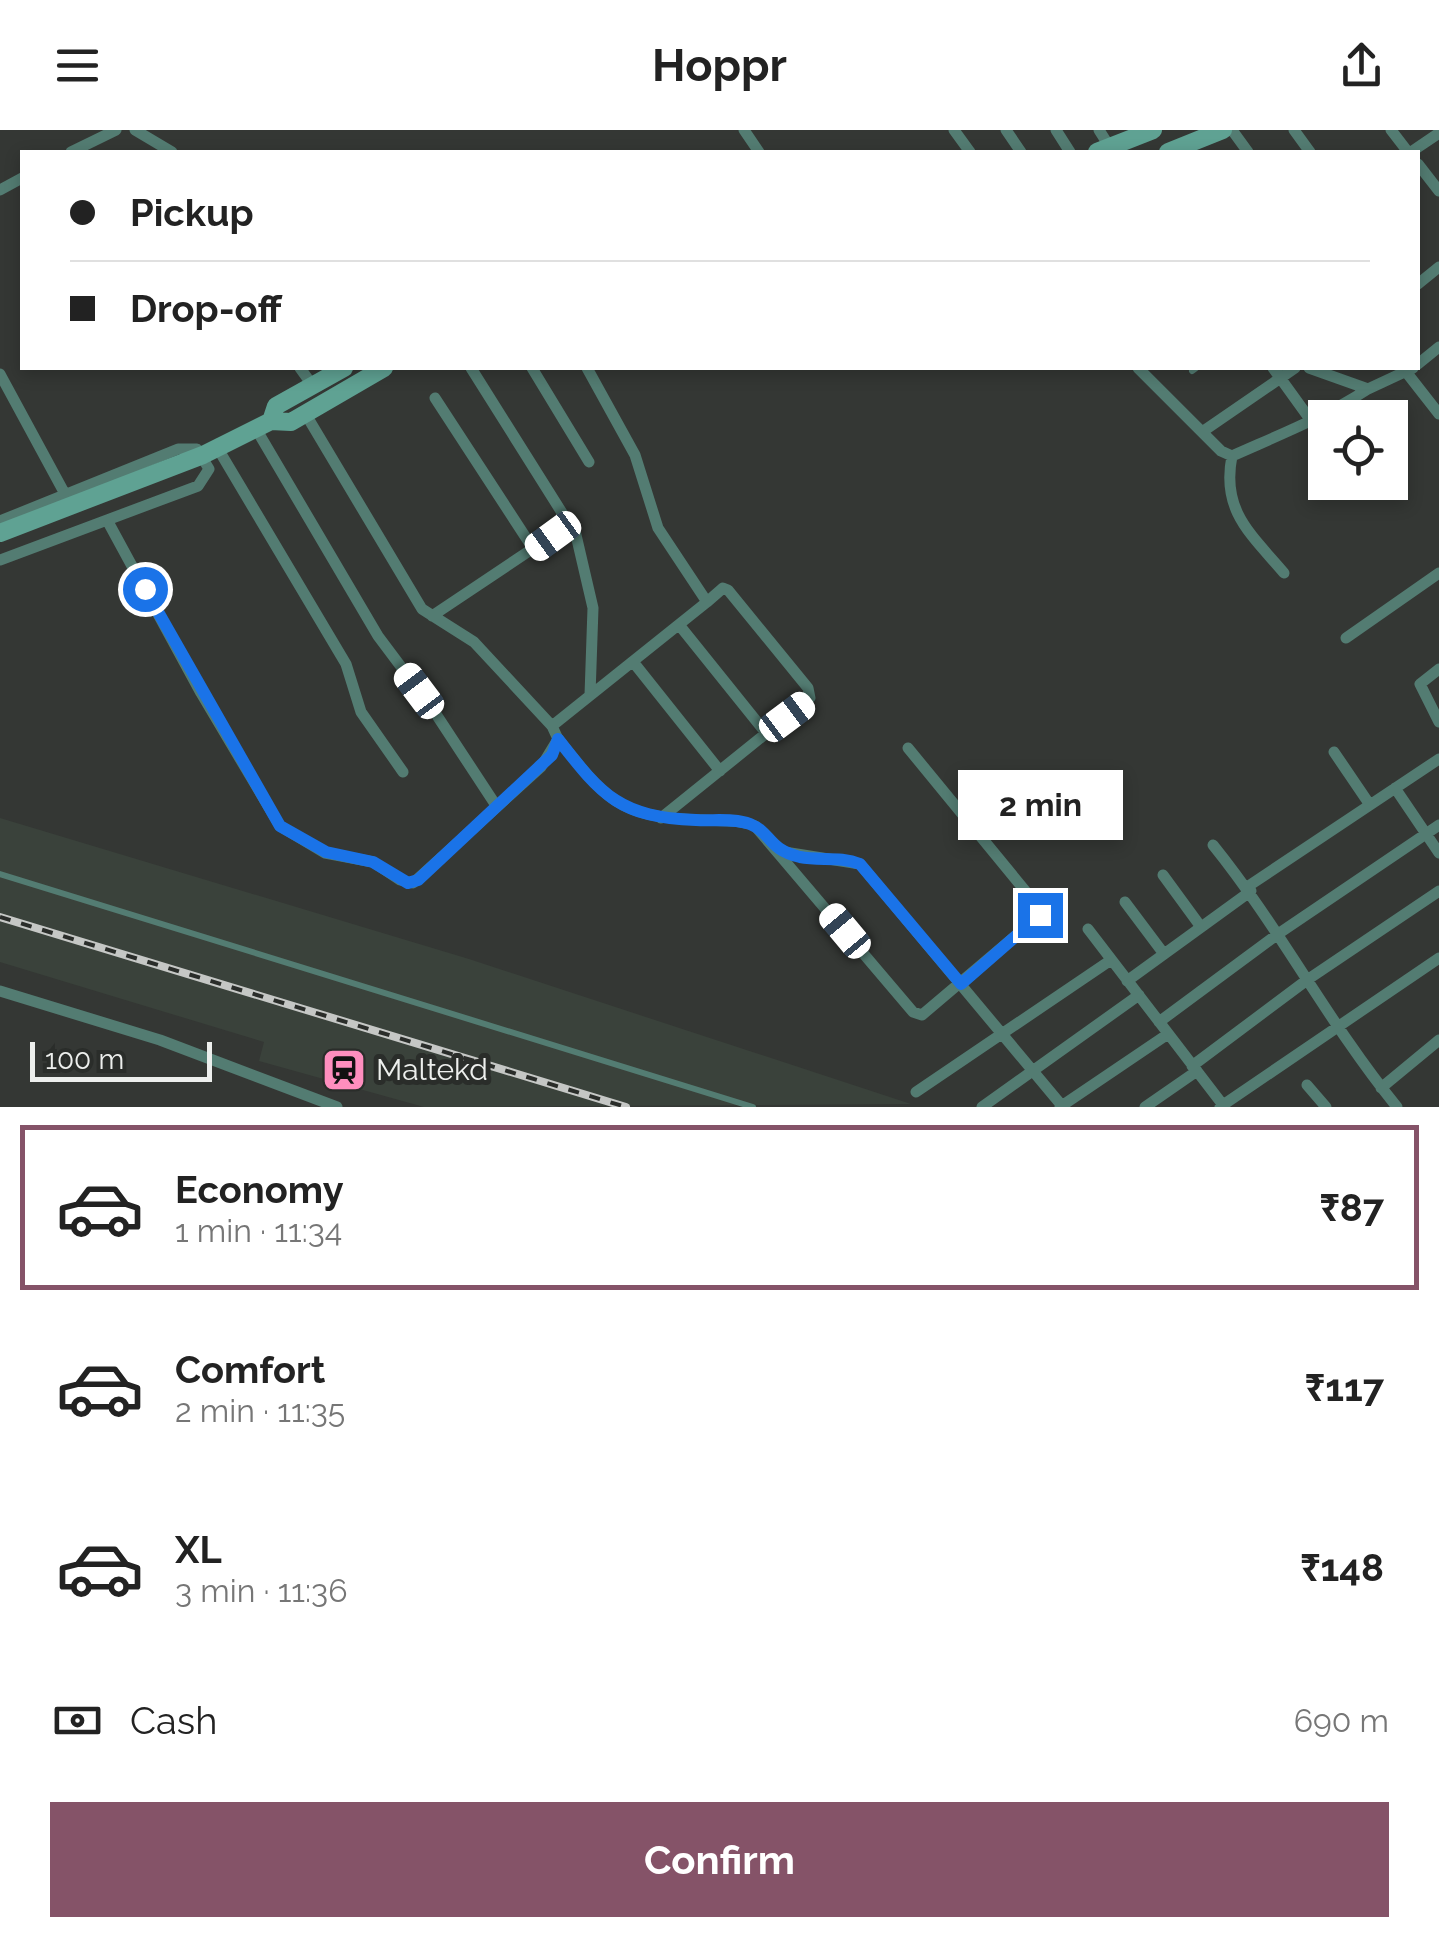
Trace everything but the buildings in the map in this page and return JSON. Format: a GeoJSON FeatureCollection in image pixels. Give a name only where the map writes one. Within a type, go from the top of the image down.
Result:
{"type":"FeatureCollection","features":[{"type":"Feature","properties":{"kind":"main road"},"geometry":{"type":"LineString","coordinates":[[1109,150],[1153,130]]}},
{"type":"Feature","properties":{"kind":"main road"},"geometry":{"type":"LineString","coordinates":[[1180,150],[1223,130]]}},
{"type":"Feature","properties":{"kind":"main road"},"geometry":{"type":"LineString","coordinates":[[263,424],[276,406],[340,370]]}},
{"type":"Feature","properties":{"kind":"main road"},"geometry":{"type":"LineString","coordinates":[[0,534],[203,454],[263,424],[290,422],[380,370]]}},
{"type":"Feature","properties":{"kind":"street"},"geometry":{"type":"LineString","coordinates":[[76,150],[116,130]]}},
{"type":"Feature","properties":{"kind":"street"},"geometry":{"type":"LineString","coordinates":[[135,130],[169,150]]}},
{"type":"Feature","properties":{"kind":"street"},"geometry":{"type":"LineString","coordinates":[[1391,130],[1407,150]]}},
{"type":"Feature","properties":{"kind":"street"},"geometry":{"type":"LineString","coordinates":[[1412,150],[1439,133]]}},
{"type":"Feature","properties":{"kind":"street"},"geometry":{"type":"LineString","coordinates":[[1420,166],[1439,190]]}},
{"type":"Feature","properties":{"kind":"street"},"geometry":{"type":"LineString","coordinates":[[301,370],[312,386]]}},
{"type":"Feature","properties":{"kind":"street"},"geometry":{"type":"LineString","coordinates":[[472,370],[539,479],[571,523],[590,585],[590,696]]}},
{"type":"Feature","properties":{"kind":"street"},"geometry":{"type":"LineString","coordinates":[[533,370],[589,462]]}},
{"type":"Feature","properties":{"kind":"street"},"geometry":{"type":"LineString","coordinates":[[589,370],[636,456],[658,528],[708,602]]}},
{"type":"Feature","properties":{"kind":"street"},"geometry":{"type":"LineString","coordinates":[[1140,370],[1232,456]]}},
{"type":"Feature","properties":{"kind":"street"},"geometry":{"type":"LineString","coordinates":[[1315,370],[1368,389]]}},
{"type":"Feature","properties":{"kind":"street"},"geometry":{"type":"LineString","coordinates":[[1349,400],[1406,370]]}},
{"type":"Feature","properties":{"kind":"street"},"geometry":{"type":"LineString","coordinates":[[1411,370],[1437,408]]}},
{"type":"Feature","properties":{"kind":"street"},"geometry":{"type":"LineString","coordinates":[[1202,432],[1277,372],[1308,416]]}},
{"type":"Feature","properties":{"kind":"street"},"geometry":{"type":"LineString","coordinates":[[0,374],[66,494]]}},
{"type":"Feature","properties":{"kind":"street"},"geometry":{"type":"LineString","coordinates":[[435,398],[534,550]]}},
{"type":"Feature","properties":{"kind":"street"},"geometry":{"type":"LineString","coordinates":[[305,412],[422,609],[474,642],[552,726],[602,794],[661,818],[747,823],[778,851],[913,1012],[927,1012],[1041,910],[908,748]]}},
{"type":"Feature","properties":{"kind":"street"},"geometry":{"type":"LineString","coordinates":[[1232,456],[1308,423]]}},
{"type":"Feature","properties":{"kind":"street"},"geometry":{"type":"LineString","coordinates":[[263,424],[378,636],[497,806]]}},
{"type":"Feature","properties":{"kind":"street"},"geometry":{"type":"LineString","coordinates":[[0,521],[178,449],[197,449],[346,664],[361,712],[403,772]]}},
{"type":"Feature","properties":{"kind":"street"},"geometry":{"type":"LineString","coordinates":[[0,560],[198,486],[209,476],[203,454]]}},
{"type":"Feature","properties":{"kind":"street"},"geometry":{"type":"LineString","coordinates":[[1232,456],[1227,480],[1229,496],[1246,529],[1284,573]]}},
{"type":"Feature","properties":{"kind":"street"},"geometry":{"type":"LineString","coordinates":[[108,520],[210,710],[286,833],[332,856],[373,862],[400,880],[413,883],[552,755],[558,739]]}},
{"type":"Feature","properties":{"kind":"street"},"geometry":{"type":"LineString","coordinates":[[432,616],[571,523]]}},
{"type":"Feature","properties":{"kind":"street"},"geometry":{"type":"LineString","coordinates":[[1346,638],[1439,572]]}},
{"type":"Feature","properties":{"kind":"street"},"geometry":{"type":"LineString","coordinates":[[552,726],[724,588],[728,590],[808,688],[808,701],[661,818]]}},
{"type":"Feature","properties":{"kind":"street"},"geometry":{"type":"LineString","coordinates":[[680,626],[766,733]]}},
{"type":"Feature","properties":{"kind":"street"},"geometry":{"type":"LineString","coordinates":[[634,662],[720,770]]}},
{"type":"Feature","properties":{"kind":"street"},"geometry":{"type":"LineString","coordinates":[[1439,668],[1420,684],[1439,722]]}},
{"type":"Feature","properties":{"kind":"street"},"geometry":{"type":"LineString","coordinates":[[1334,752],[1370,805]]}},
{"type":"Feature","properties":{"kind":"street"},"geometry":{"type":"LineString","coordinates":[[1127,981],[1249,889],[1439,758]]}},
{"type":"Feature","properties":{"kind":"street"},"geometry":{"type":"LineString","coordinates":[[1395,788],[1439,853]]}},
{"type":"Feature","properties":{"kind":"street"},"geometry":{"type":"LineString","coordinates":[[1159,1022],[1278,934],[1439,825]]}},
{"type":"Feature","properties":{"kind":"street"},"geometry":{"type":"LineString","coordinates":[[1213,844],[1249,889],[1336,1027],[1397,1107]]}},
{"type":"Feature","properties":{"kind":"street"},"geometry":{"type":"LineString","coordinates":[[778,851],[860,864],[1062,1107],[1168,1034]]}},
{"type":"Feature","properties":{"kind":"street"},"geometry":{"type":"LineString","coordinates":[[1163,875],[1201,927]]}},
{"type":"Feature","properties":{"kind":"street"},"geometry":{"type":"LineString","coordinates":[[1144,1107],[1307,980],[1439,891]]}},
{"type":"Feature","properties":{"kind":"street"},"geometry":{"type":"LineString","coordinates":[[1125,902],[1164,954]]}},
{"type":"Feature","properties":{"kind":"street"},"geometry":{"type":"LineString","coordinates":[[1088,929],[1222,1106],[1439,958]]}},
{"type":"Feature","properties":{"kind":"street"},"geometry":{"type":"LineString","coordinates":[[916,1092],[1111,960]]}},
{"type":"Feature","properties":{"kind":"street"},"geometry":{"type":"LineString","coordinates":[[0,991],[160,1040],[337,1107]]}},
{"type":"Feature","properties":{"kind":"street"},"geometry":{"type":"LineString","coordinates":[[982,1107],[1138,995]]}},
{"type":"Feature","properties":{"kind":"street"},"geometry":{"type":"LineString","coordinates":[[1381,1088],[1439,1040]]}},
{"type":"Feature","properties":{"kind":"street"},"geometry":{"type":"LineString","coordinates":[[1307,1085],[1326,1107]]}},
{"type":"Feature","properties":{"kind":"lane"},"geometry":{"type":"LineString","coordinates":[[0,874],[753,1107]]}},
{"type":"Feature","properties":{"kind":"shaded area"},"geometry":{"type":"Polygon","coordinates":[[[0,818],[469,959],[911,1104],[424,1107],[259,1061],[264,1042],[0,962],[0,818]]]}},
{"type":"Feature","properties":{"kind":"railway"},"geometry":{"type":"LineString","coordinates":[[0,917],[626,1107]]}},
{"type":"Feature","properties":{"kind":"place","name":"Maltekd"},"geometry":{"type":"Point","coordinates":[344,1070]}},
{"type":"Feature","properties":{"kind":"route"},"geometry":{"type":"LineString","coordinates":[[145,589],[201,694],[280,826],[286,833],[332,856],[373,862],[400,880],[413,883],[552,755],[558,739],[602,794],[628,808],[661,818],[747,823],[778,851],[860,864],[961,984],[1040,915]]}}]}
